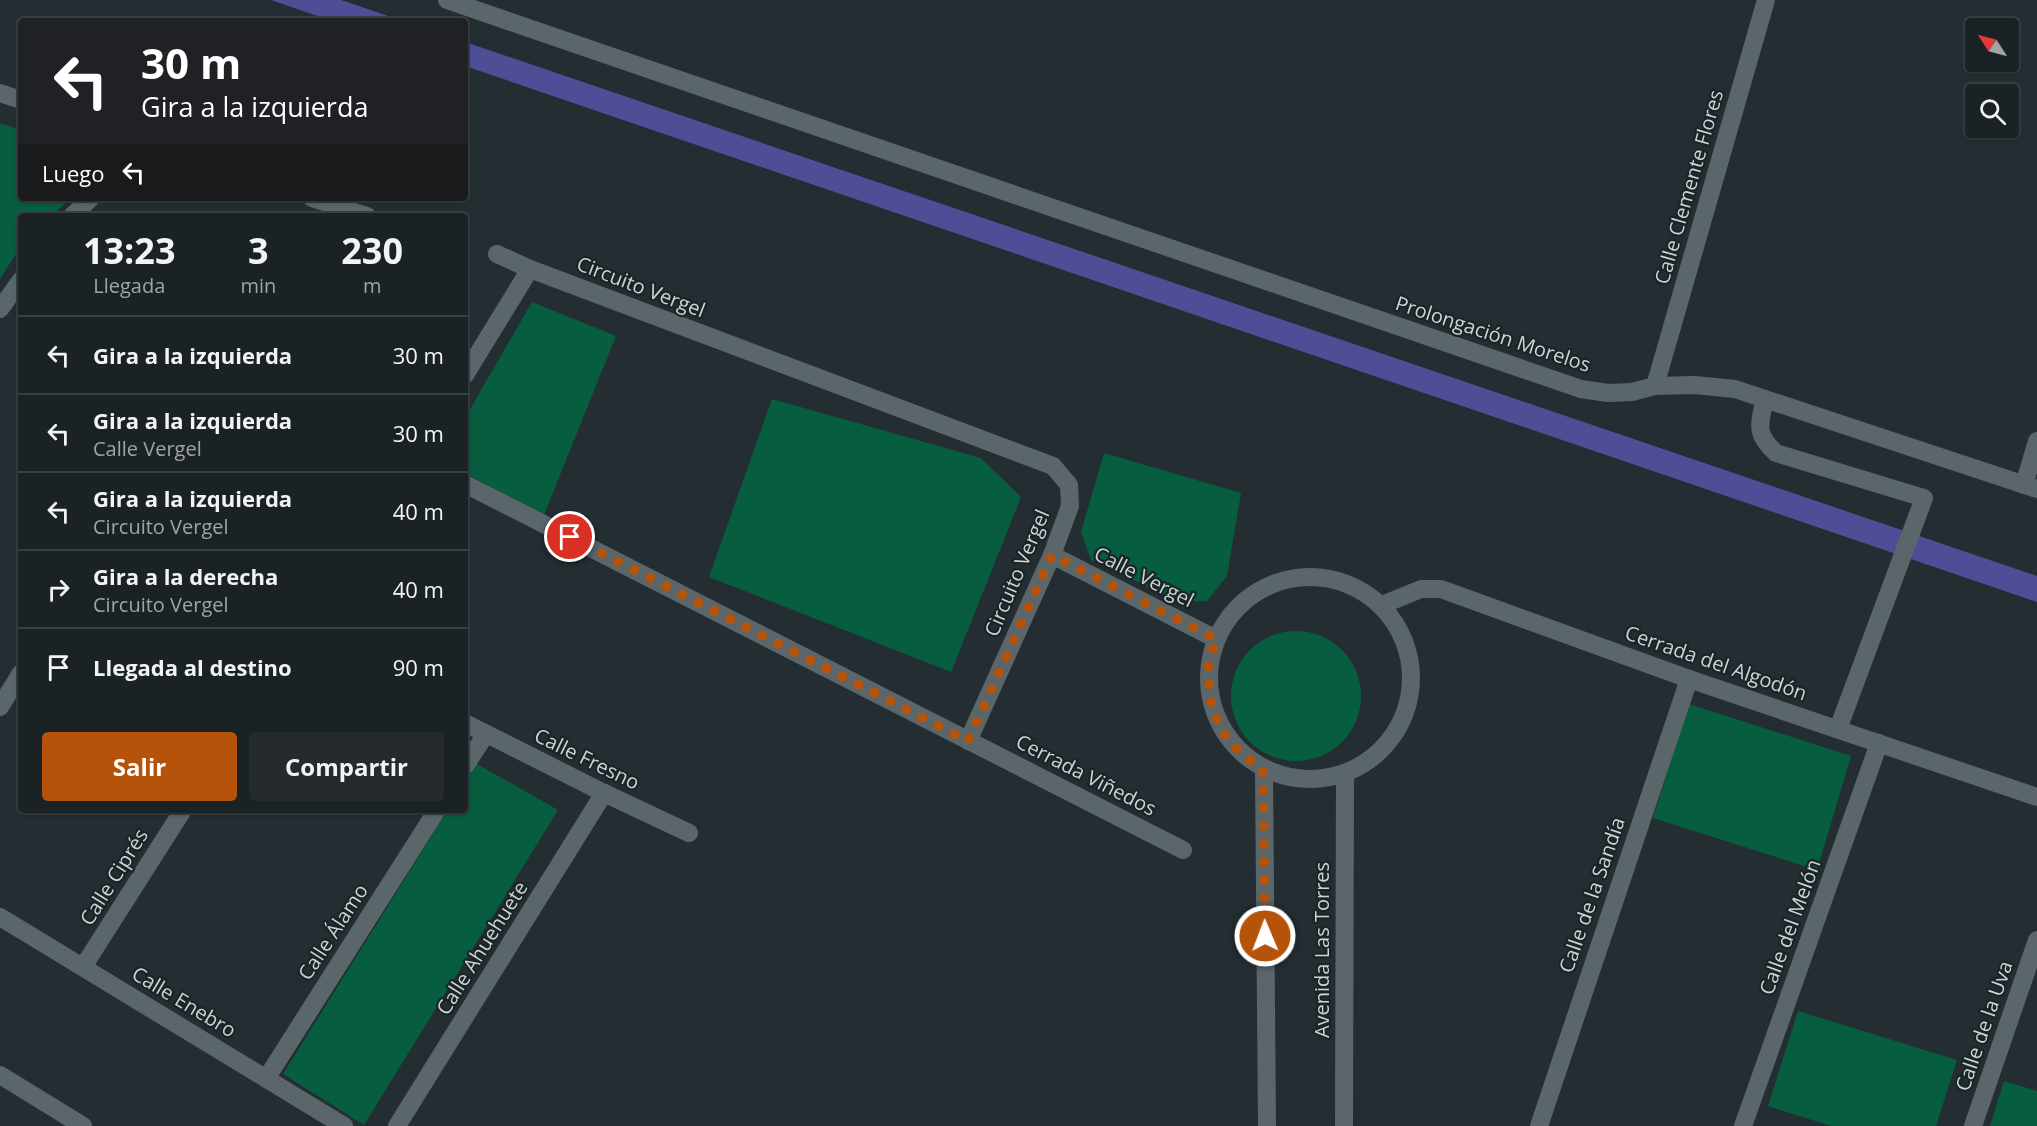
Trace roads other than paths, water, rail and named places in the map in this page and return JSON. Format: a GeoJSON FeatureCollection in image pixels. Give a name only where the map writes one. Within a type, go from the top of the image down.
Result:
{"type":"FeatureCollection","features":[{"type":"Feature","properties":{"kind":"street","name":"Prolongación Morelos"},"geometry":{"type":"LineString","coordinates":[[447,0],[1581,389],[1616,393],[1632,392],[1655,386],[1694,385],[1735,389],[2030,487]]}},
{"type":"Feature","properties":{"kind":"street","name":"Calle Clemente Flores"},"geometry":{"type":"LineString","coordinates":[[1655,386],[1766,0]]}},
{"type":"Feature","properties":{"kind":"street"},"geometry":{"type":"LineString","coordinates":[[0,93],[18,99]]}},
{"type":"Feature","properties":{"kind":"street"},"geometry":{"type":"LineString","coordinates":[[75,213],[88,201]]}},
{"type":"Feature","properties":{"kind":"street"},"geometry":{"type":"LineString","coordinates":[[317,201],[335,212]]}},
{"type":"Feature","properties":{"kind":"street","name":"Circuito Vergel"},"geometry":{"type":"LineString","coordinates":[[498,254],[530,269],[1053,466],[1069,485],[1070,506],[1052,555],[968,741]]}},
{"type":"Feature","properties":{"kind":"street"},"geometry":{"type":"LineString","coordinates":[[468,370],[530,269]]}},
{"type":"Feature","properties":{"kind":"street"},"geometry":{"type":"LineString","coordinates":[[0,309],[18,284]]}},
{"type":"Feature","properties":{"kind":"street"},"geometry":{"type":"LineString","coordinates":[[1765,399],[1759,426],[1764,441],[1776,453],[1921,505],[1838,729]]}},
{"type":"Feature","properties":{"kind":"street"},"geometry":{"type":"LineString","coordinates":[[2030,487],[2037,441]]}},
{"type":"Feature","properties":{"kind":"street"},"geometry":{"type":"LineString","coordinates":[[468,486],[968,741]]}},
{"type":"Feature","properties":{"kind":"street","name":"Calle Vergel"},"geometry":{"type":"LineString","coordinates":[[1052,555],[1216,639]]}},
{"type":"Feature","properties":{"kind":"street"},"geometry":{"type":"LineString","coordinates":[[1322,576],[1354,586],[1382,605],[1402,633],[1411,665],[1410,699],[1397,731],[1375,757],[1345,774],[1318,780],[1290,778],[1263,770],[1239,752],[1220,728],[1210,699],[1208,668],[1216,639],[1233,611],[1258,590],[1288,578],[1322,576]]}},
{"type":"Feature","properties":{"kind":"street","name":"Cerrada del Algodón"},"geometry":{"type":"LineString","coordinates":[[1382,605],[1421,589],[1441,589],[1689,679],[2037,796]]}},
{"type":"Feature","properties":{"kind":"street"},"geometry":{"type":"LineString","coordinates":[[0,707],[18,678]]}},
{"type":"Feature","properties":{"kind":"street","name":"Calle de la Sandía"},"geometry":{"type":"LineString","coordinates":[[1539,1126],[1689,679]]}},
{"type":"Feature","properties":{"kind":"street","name":"Calle Fresno"},"geometry":{"type":"LineString","coordinates":[[468,725],[689,833]]}},
{"type":"Feature","properties":{"kind":"street"},"geometry":{"type":"LineString","coordinates":[[468,761],[486,734]]}},
{"type":"Feature","properties":{"kind":"street","name":"Cerrada Viñedos"},"geometry":{"type":"LineString","coordinates":[[968,741],[1184,850]]}},
{"type":"Feature","properties":{"kind":"street","name":"Calle del Melón"},"geometry":{"type":"LineString","coordinates":[[1743,1126],[1879,743]]}},
{"type":"Feature","properties":{"kind":"street"},"geometry":{"type":"LineString","coordinates":[[1263,770],[1268,1126]]}},
{"type":"Feature","properties":{"kind":"street","name":"Avenida Las Torres"},"geometry":{"type":"LineString","coordinates":[[1344,1126],[1345,774]]}},
{"type":"Feature","properties":{"kind":"street","name":"Calle Ahuehuete"},"geometry":{"type":"LineString","coordinates":[[397,1126],[604,793]]}},
{"type":"Feature","properties":{"kind":"street","name":"Calle Ciprés"},"geometry":{"type":"LineString","coordinates":[[83,967],[181,813]]}},
{"type":"Feature","properties":{"kind":"street","name":"Calle Álamo"},"geometry":{"type":"LineString","coordinates":[[266,1078],[435,813]]}},
{"type":"Feature","properties":{"kind":"street","name":"Calle Enebro"},"geometry":{"type":"LineString","coordinates":[[0,917],[344,1126]]}},
{"type":"Feature","properties":{"kind":"street","name":"Calle de la Uva"},"geometry":{"type":"LineString","coordinates":[[1973,1126],[2037,940]]}},
{"type":"Feature","properties":{"kind":"street"},"geometry":{"type":"LineString","coordinates":[[0,1075],[83,1126]]}}]}
